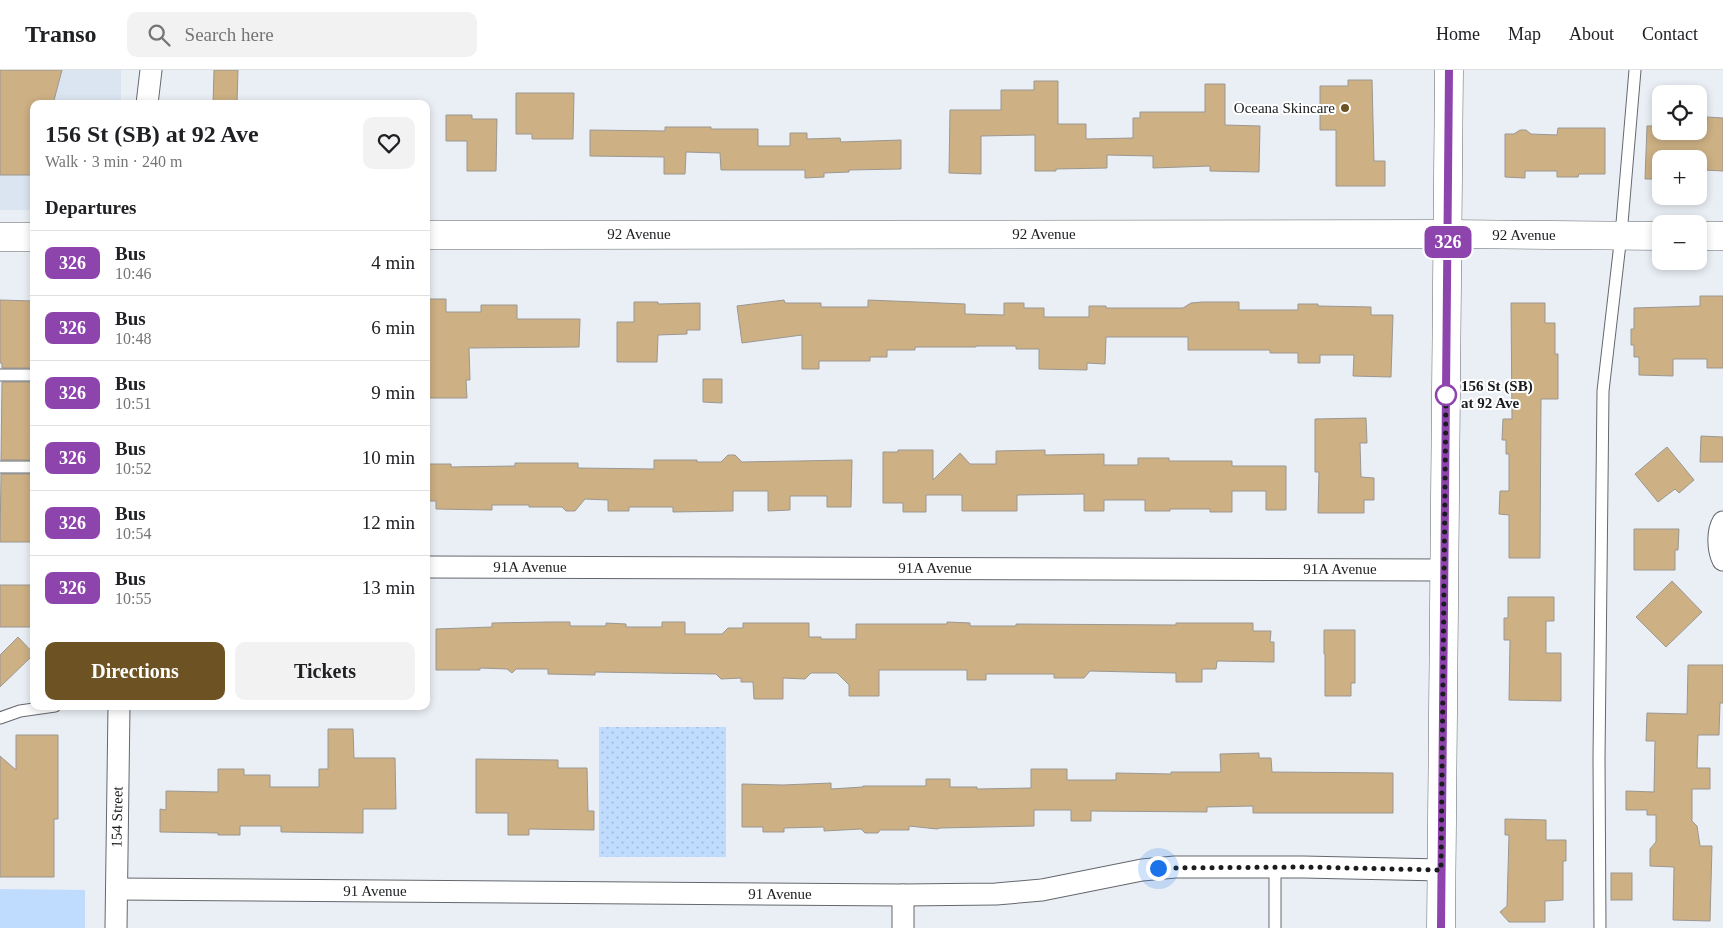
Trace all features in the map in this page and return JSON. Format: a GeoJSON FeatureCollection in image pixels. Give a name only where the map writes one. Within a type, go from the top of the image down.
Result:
{"type":"FeatureCollection","features":[{"type":"Feature","properties":{"kind":"street"},"geometry":{"type":"LineString","coordinates":[[147,100],[150,70]]}},
{"type":"Feature","properties":{"kind":"street"},"geometry":{"type":"LineString","coordinates":[[1441,928],[1449,70]]}},
{"type":"Feature","properties":{"kind":"street","name":"92 Avenue"},"geometry":{"type":"LineString","coordinates":[[430,235],[1448,234],[1652,236]]}},
{"type":"Feature","properties":{"kind":"street"},"geometry":{"type":"LineString","coordinates":[[1707,236],[1723,236]]}},
{"type":"Feature","properties":{"kind":"street"},"geometry":{"type":"LineString","coordinates":[[0,237],[30,237]]}},
{"type":"Feature","properties":{"kind":"street"},"geometry":{"type":"LineString","coordinates":[[1723,522],[1720,527],[1719,540],[1723,560]]}},
{"type":"Feature","properties":{"kind":"street","name":"91A Avenue"},"geometry":{"type":"LineString","coordinates":[[430,567],[1444,570]]}},
{"type":"Feature","properties":{"kind":"street","name":"154 Street"},"geometry":{"type":"LineString","coordinates":[[116,928],[119,710]]}},
{"type":"Feature","properties":{"kind":"street","name":"91 Avenue"},"geometry":{"type":"LineString","coordinates":[[117,889],[903,895],[996,894],[1042,890],[1142,870],[1175,867],[1441,870]]}},
{"type":"Feature","properties":{"kind":"street"},"geometry":{"type":"LineString","coordinates":[[903,895],[904,928]]}},
{"type":"Feature","properties":{"kind":"lane"},"geometry":{"type":"LineString","coordinates":[[1600,928],[1599,760],[1603,392],[1621,235],[1635,70]]}},
{"type":"Feature","properties":{"kind":"lane"},"geometry":{"type":"LineString","coordinates":[[0,375],[30,375]]}},
{"type":"Feature","properties":{"kind":"lane"},"geometry":{"type":"LineString","coordinates":[[0,467],[30,467]]}},
{"type":"Feature","properties":{"kind":"lane"},"geometry":{"type":"LineString","coordinates":[[0,718],[30,710]]}},
{"type":"Feature","properties":{"kind":"lane"},"geometry":{"type":"LineString","coordinates":[[1275,867],[1275,928]]}},
{"type":"Feature","properties":{"kind":"shaded area"},"geometry":{"type":"Polygon","coordinates":[[[0,70],[121,70],[121,100],[30,100],[30,210],[0,210],[0,70]]]}},
{"type":"Feature","properties":{"kind":"shaded area"},"geometry":{"type":"Polygon","coordinates":[[[599,727],[726,727],[726,857],[599,857],[599,727]]]}},
{"type":"Feature","properties":{"kind":"shaded area"},"geometry":{"type":"Polygon","coordinates":[[[0,889],[85,890],[85,928],[0,928],[0,889]]]}},
{"type":"Feature","properties":{"kind":"building"},"geometry":{"type":"Polygon","coordinates":[[[0,70],[62,70],[54,100],[30,100],[30,175],[0,175],[0,70]]]}},
{"type":"Feature","properties":{"kind":"building"},"geometry":{"type":"Polygon","coordinates":[[[214,70],[238,70],[237,100],[213,100],[214,70]]]}},
{"type":"Feature","properties":{"kind":"building"},"geometry":{"type":"Polygon","coordinates":[[[1348,80],[1372,80],[1374,161],[1385,161],[1385,186],[1336,186],[1336,130],[1320,130],[1320,86],[1348,86],[1348,80]]]}},
{"type":"Feature","properties":{"kind":"building"},"geometry":{"type":"Polygon","coordinates":[[[1034,81],[1058,81],[1058,124],[1086,124],[1086,139],[1133,138],[1133,118],[1140,118],[1140,112],[1205,112],[1205,84],[1225,84],[1225,125],[1260,126],[1259,172],[1210,171],[1210,166],[1153,168],[1153,156],[1107,155],[1107,168],[1035,171],[1035,135],[981,136],[981,174],[949,173],[950,110],[1001,110],[1001,90],[1034,90],[1034,81]]]}},
{"type":"Feature","properties":{"kind":"building"},"geometry":{"type":"Polygon","coordinates":[[[516,93],[574,93],[573,139],[532,139],[532,134],[516,134],[516,93]]]}},
{"type":"Feature","properties":{"kind":"building"},"geometry":{"type":"Polygon","coordinates":[[[446,115],[472,115],[472,119],[497,119],[496,171],[467,171],[467,141],[446,141],[446,115]]]}},
{"type":"Feature","properties":{"kind":"building"},"geometry":{"type":"Polygon","coordinates":[[[1707,117],[1723,118],[1723,171],[1707,170],[1707,150],[1652,150],[1652,179],[1645,179],[1647,126],[1652,126],[1652,140],[1707,140],[1707,117]]]}},
{"type":"Feature","properties":{"kind":"building"},"geometry":{"type":"Polygon","coordinates":[[[665,127],[758,129],[758,146],[790,146],[790,133],[807,133],[807,139],[840,138],[841,142],[901,140],[901,169],[849,170],[849,172],[824,173],[824,177],[805,178],[805,170],[721,170],[720,153],[686,152],[685,174],[664,174],[664,157],[590,156],[590,130],[665,131],[665,127]]]}},
{"type":"Feature","properties":{"kind":"building"},"geometry":{"type":"Polygon","coordinates":[[[1558,128],[1605,128],[1605,174],[1579,174],[1578,177],[1557,177],[1557,171],[1525,171],[1525,178],[1505,177],[1505,134],[1514,134],[1520,130],[1526,130],[1531,134],[1557,135],[1558,128]]]}},
{"type":"Feature","properties":{"kind":"building"},"geometry":{"type":"Polygon","coordinates":[[[1700,296],[1723,296],[1723,368],[1707,368],[1707,359],[1673,359],[1673,376],[1639,375],[1639,357],[1634,357],[1634,345],[1631,345],[1631,329],[1634,329],[1634,308],[1700,306],[1700,296]]]}},
{"type":"Feature","properties":{"kind":"building"},"geometry":{"type":"Polygon","coordinates":[[[430,299],[446,299],[446,312],[481,312],[481,305],[517,305],[517,319],[580,319],[579,347],[469,348],[470,380],[466,380],[467,398],[430,398],[430,299]]]}},
{"type":"Feature","properties":{"kind":"building"},"geometry":{"type":"Polygon","coordinates":[[[0,300],[30,301],[30,368],[2,368],[2,363],[0,363],[0,300]]]}},
{"type":"Feature","properties":{"kind":"building"},"geometry":{"type":"Polygon","coordinates":[[[784,300],[785,303],[821,303],[821,307],[868,307],[868,300],[965,304],[965,314],[1004,315],[1004,303],[1024,303],[1024,308],[1044,308],[1044,317],[1089,317],[1089,306],[1106,306],[1106,308],[1183,308],[1191,303],[1202,302],[1239,302],[1239,310],[1298,310],[1298,304],[1371,307],[1371,315],[1393,315],[1391,377],[1353,376],[1354,355],[1320,355],[1320,363],[1298,363],[1298,353],[1270,353],[1270,350],[1188,350],[1188,337],[1106,337],[1105,364],[1087,363],[1087,370],[1039,369],[1039,349],[1016,349],[1016,346],[915,347],[915,350],[887,350],[887,357],[870,357],[870,361],[819,361],[819,369],[802,369],[802,335],[742,343],[737,306],[784,300]]]}},
{"type":"Feature","properties":{"kind":"building"},"geometry":{"type":"Polygon","coordinates":[[[634,302],[658,302],[658,304],[700,303],[700,330],[687,330],[687,334],[658,335],[657,362],[617,362],[617,322],[634,322],[634,302]]]}},
{"type":"Feature","properties":{"kind":"building"},"geometry":{"type":"Polygon","coordinates":[[[1511,303],[1545,303],[1545,323],[1555,323],[1555,354],[1558,354],[1558,399],[1541,399],[1540,558],[1509,558],[1509,515],[1499,514],[1500,491],[1509,491],[1509,454],[1506,454],[1506,440],[1502,440],[1503,419],[1512,419],[1511,303]]]}},
{"type":"Feature","properties":{"kind":"building"},"geometry":{"type":"Polygon","coordinates":[[[703,379],[722,379],[722,403],[703,402],[703,379]]]}},
{"type":"Feature","properties":{"kind":"building"},"geometry":{"type":"Polygon","coordinates":[[[2,382],[30,382],[30,460],[1,460],[2,382]]]}},
{"type":"Feature","properties":{"kind":"building"},"geometry":{"type":"Polygon","coordinates":[[[1366,418],[1367,443],[1360,443],[1361,477],[1374,478],[1374,500],[1364,500],[1364,513],[1318,513],[1319,472],[1315,472],[1315,419],[1366,418]]]}},
{"type":"Feature","properties":{"kind":"building"},"geometry":{"type":"Polygon","coordinates":[[[1701,436],[1723,437],[1723,462],[1700,462],[1701,436]]]}},
{"type":"Feature","properties":{"kind":"building"},"geometry":{"type":"Polygon","coordinates":[[[1667,447],[1694,480],[1679,493],[1675,489],[1658,502],[1635,474],[1667,447]]]}},
{"type":"Feature","properties":{"kind":"building"},"geometry":{"type":"Polygon","coordinates":[[[898,450],[933,450],[933,480],[960,453],[970,464],[996,464],[996,451],[1045,450],[1045,455],[1104,454],[1104,465],[1138,465],[1138,458],[1169,458],[1169,461],[1232,461],[1232,466],[1286,466],[1286,510],[1266,510],[1266,491],[1232,491],[1232,512],[1210,512],[1210,509],[1145,511],[1145,500],[1104,500],[1104,511],[1084,511],[1084,494],[1017,495],[1017,511],[962,511],[962,495],[926,495],[926,512],[903,512],[903,503],[883,503],[883,452],[898,452],[898,450]]]}},
{"type":"Feature","properties":{"kind":"building"},"geometry":{"type":"Polygon","coordinates":[[[728,455],[735,455],[742,462],[852,460],[851,507],[827,507],[827,496],[790,496],[790,510],[768,511],[768,491],[733,491],[733,511],[673,512],[673,507],[629,507],[629,511],[608,511],[608,500],[585,499],[575,511],[566,511],[562,507],[529,507],[529,505],[492,505],[492,510],[436,509],[436,501],[430,501],[430,464],[451,464],[451,467],[515,466],[515,463],[578,463],[578,468],[654,469],[654,460],[721,462],[728,455]]]}},
{"type":"Feature","properties":{"kind":"building"},"geometry":{"type":"Polygon","coordinates":[[[1,474],[30,474],[30,542],[0,542],[1,474]]]}},
{"type":"Feature","properties":{"kind":"building"},"geometry":{"type":"Polygon","coordinates":[[[1634,529],[1679,529],[1678,550],[1675,550],[1675,570],[1634,570],[1634,529]]]}},
{"type":"Feature","properties":{"kind":"building"},"geometry":{"type":"Polygon","coordinates":[[[1672,581],[1702,612],[1666,647],[1636,617],[1672,581]]]}},
{"type":"Feature","properties":{"kind":"building"},"geometry":{"type":"Polygon","coordinates":[[[0,585],[30,585],[30,627],[0,627],[0,585]]]}},
{"type":"Feature","properties":{"kind":"building"},"geometry":{"type":"Polygon","coordinates":[[[1508,597],[1554,597],[1554,621],[1546,621],[1546,653],[1561,653],[1561,701],[1509,700],[1510,640],[1504,640],[1504,618],[1508,618],[1508,597]]]}},
{"type":"Feature","properties":{"kind":"building"},"geometry":{"type":"Polygon","coordinates":[[[570,622],[570,626],[606,626],[606,623],[626,624],[626,627],[662,627],[662,622],[685,622],[685,634],[722,634],[728,628],[743,628],[743,623],[809,623],[809,637],[821,637],[821,639],[856,639],[856,624],[947,624],[947,622],[970,623],[970,626],[1016,626],[1016,624],[1176,625],[1176,623],[1253,623],[1253,631],[1271,631],[1270,642],[1274,642],[1274,662],[1217,661],[1216,669],[1202,669],[1202,682],[1176,682],[1176,673],[1090,671],[1084,678],[1054,678],[1054,674],[986,674],[986,680],[967,680],[967,670],[879,670],[879,696],[849,696],[849,685],[837,673],[811,673],[805,679],[783,678],[783,699],[754,699],[753,682],[741,682],[741,678],[721,679],[716,674],[595,672],[595,675],[548,674],[548,669],[516,669],[512,673],[507,669],[436,670],[436,629],[492,627],[492,623],[570,622]]]}},
{"type":"Feature","properties":{"kind":"building"},"geometry":{"type":"Polygon","coordinates":[[[1324,630],[1355,630],[1355,683],[1351,683],[1351,696],[1325,696],[1324,630]]]}},
{"type":"Feature","properties":{"kind":"building"},"geometry":{"type":"Polygon","coordinates":[[[18,637],[30,650],[30,658],[0,687],[0,655],[18,637]]]}},
{"type":"Feature","properties":{"kind":"building"},"geometry":{"type":"Polygon","coordinates":[[[1688,665],[1723,665],[1723,703],[1720,703],[1719,735],[1698,735],[1697,768],[1710,768],[1710,789],[1692,789],[1692,821],[1697,826],[1700,846],[1712,846],[1710,921],[1673,920],[1674,867],[1650,866],[1650,849],[1656,842],[1656,815],[1647,815],[1647,810],[1626,810],[1626,791],[1654,792],[1655,741],[1646,741],[1647,713],[1687,714],[1688,665]]]}},
{"type":"Feature","properties":{"kind":"building"},"geometry":{"type":"Polygon","coordinates":[[[328,729],[353,729],[354,758],[395,758],[396,809],[363,809],[363,833],[281,832],[281,826],[240,826],[240,835],[160,832],[160,809],[166,810],[166,791],[218,792],[218,769],[244,769],[244,775],[270,775],[270,787],[319,787],[319,769],[328,769],[328,729]]]}},
{"type":"Feature","properties":{"kind":"building"},"geometry":{"type":"Polygon","coordinates":[[[16,735],[58,735],[58,819],[54,819],[54,877],[0,877],[0,756],[16,770],[16,735]]]}},
{"type":"Feature","properties":{"kind":"building"},"geometry":{"type":"Polygon","coordinates":[[[1259,753],[1259,758],[1271,758],[1272,772],[1393,773],[1393,813],[1253,813],[1253,806],[1207,807],[1207,812],[1091,811],[1091,821],[1071,821],[1071,810],[1034,810],[1034,826],[937,829],[909,826],[909,830],[880,830],[878,833],[865,833],[861,829],[824,831],[824,827],[784,828],[784,832],[763,832],[763,827],[742,827],[742,784],[831,783],[831,789],[863,786],[926,786],[926,779],[950,779],[950,787],[977,787],[977,789],[1031,788],[1031,769],[1067,769],[1067,780],[1116,780],[1116,773],[1171,774],[1171,772],[1221,772],[1220,754],[1259,753]]]}},
{"type":"Feature","properties":{"kind":"building"},"geometry":{"type":"Polygon","coordinates":[[[476,759],[558,760],[558,768],[587,768],[588,811],[594,811],[594,830],[529,829],[529,835],[508,835],[508,813],[476,813],[476,759]]]}},
{"type":"Feature","properties":{"kind":"building"},"geometry":{"type":"Polygon","coordinates":[[[1505,819],[1546,820],[1546,840],[1566,840],[1566,861],[1563,861],[1563,900],[1545,901],[1545,922],[1509,922],[1500,912],[1507,906],[1509,835],[1505,835],[1505,819]]]}},
{"type":"Feature","properties":{"kind":"building"},"geometry":{"type":"Polygon","coordinates":[[[1611,873],[1632,873],[1632,900],[1611,900],[1611,873]]]}},
{"type":"Feature","properties":{"kind":"bus line","name":"326"},"geometry":{"type":"LineString","coordinates":[[1441,928],[1449,70]]}},
{"type":"Feature","properties":{"kind":"place","name":"Oceana Skincare"},"geometry":{"type":"Point","coordinates":[1345,108]}},
{"type":"Feature","properties":{"kind":"place","name":"156 St (SB) at 92 Ave"},"geometry":{"type":"Point","coordinates":[1446,395]}},
{"type":"Feature","properties":{"kind":"route"},"geometry":{"type":"LineString","coordinates":[[1158,868],[1303,867],[1441,870],[1446,392],[1446,395]]}}]}
